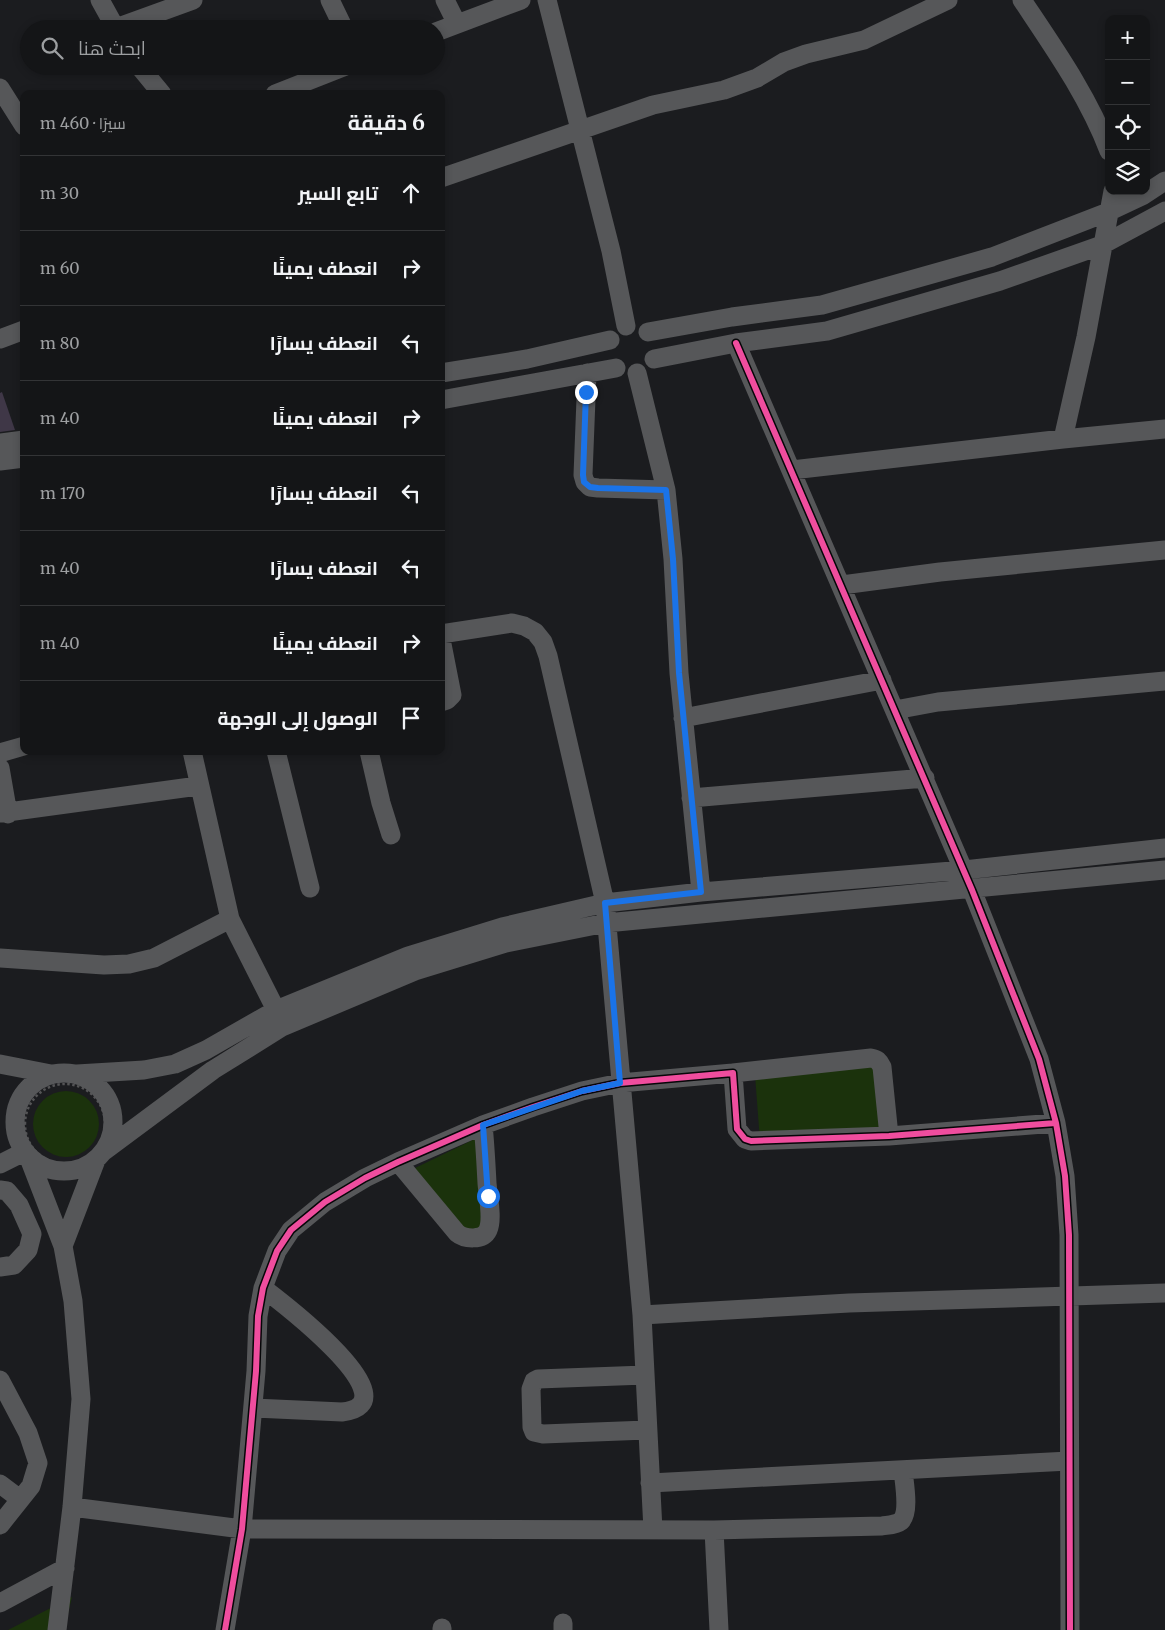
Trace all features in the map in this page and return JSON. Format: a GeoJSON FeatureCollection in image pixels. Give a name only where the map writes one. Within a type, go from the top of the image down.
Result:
{"type":"FeatureCollection","features":[{"type":"Feature","properties":{"kind":"street"},"geometry":{"type":"LineString","coordinates":[[100,0],[111,20]]}},
{"type":"Feature","properties":{"kind":"street"},"geometry":{"type":"LineString","coordinates":[[140,20],[193,0]]}},
{"type":"Feature","properties":{"kind":"street"},"geometry":{"type":"LineString","coordinates":[[330,0],[340,20]]}},
{"type":"Feature","properties":{"kind":"street"},"geometry":{"type":"LineString","coordinates":[[445,0],[457,24]]}},
{"type":"Feature","properties":{"kind":"street"},"geometry":{"type":"LineString","coordinates":[[445,29],[521,0]]}},
{"type":"Feature","properties":{"kind":"street"},"geometry":{"type":"LineString","coordinates":[[547,0],[611,251],[626,326]]}},
{"type":"Feature","properties":{"kind":"street"},"geometry":{"type":"LineString","coordinates":[[445,177],[653,105],[724,90],[757,78],[784,62],[806,54],[864,40],[948,0]]}},
{"type":"Feature","properties":{"kind":"street"},"geometry":{"type":"LineString","coordinates":[[1022,0],[1056,51],[1093,114],[1109,150]]}},
{"type":"Feature","properties":{"kind":"street"},"geometry":{"type":"LineString","coordinates":[[146,75],[159,90]]}},
{"type":"Feature","properties":{"kind":"street"},"geometry":{"type":"LineString","coordinates":[[285,90],[323,75]]}},
{"type":"Feature","properties":{"kind":"street"},"geometry":{"type":"LineString","coordinates":[[0,88],[20,120]]}},
{"type":"Feature","properties":{"kind":"street"},"geometry":{"type":"LineString","coordinates":[[648,332],[732,317],[822,306],[992,257],[1108,212],[1142,196],[1165,181]]}},
{"type":"Feature","properties":{"kind":"street"},"geometry":{"type":"LineString","coordinates":[[1063,438],[1086,337],[1112,195]]}},
{"type":"Feature","properties":{"kind":"street"},"geometry":{"type":"LineString","coordinates":[[654,359],[736,342],[827,331],[1000,281],[1102,245],[1165,211]]}},
{"type":"Feature","properties":{"kind":"street"},"geometry":{"type":"LineString","coordinates":[[445,399],[616,368],[630,373],[637,373],[650,365],[654,359],[655,344],[648,332],[641,328],[626,326],[619,329],[610,340],[608,355],[616,368]]}},
{"type":"Feature","properties":{"kind":"street"},"geometry":{"type":"LineString","coordinates":[[0,338],[20,331]]}},
{"type":"Feature","properties":{"kind":"street"},"geometry":{"type":"LineString","coordinates":[[445,372],[527,359],[610,340]]}},
{"type":"Feature","properties":{"kind":"street"},"geometry":{"type":"LineString","coordinates":[[736,342],[964,870],[1039,1059],[1056,1123],[1065,1176],[1070,1296],[1070,1630],[1062,1630]]}},
{"type":"Feature","properties":{"kind":"street"},"geometry":{"type":"LineString","coordinates":[[587,373],[584,482],[590,487],[598,488],[666,490]]}},
{"type":"Feature","properties":{"kind":"street"},"geometry":{"type":"LineString","coordinates":[[637,373],[666,490],[673,559],[679,673],[701,892]]}},
{"type":"Feature","properties":{"kind":"street"},"geometry":{"type":"LineString","coordinates":[[792,470],[1063,438],[1165,429]]}},
{"type":"Feature","properties":{"kind":"street"},"geometry":{"type":"LineString","coordinates":[[0,443],[20,440]]}},
{"type":"Feature","properties":{"kind":"street"},"geometry":{"type":"LineString","coordinates":[[0,461],[20,458]]}},
{"type":"Feature","properties":{"kind":"street"},"geometry":{"type":"LineString","coordinates":[[842,584],[940,572],[1165,550]]}},
{"type":"Feature","properties":{"kind":"street"},"geometry":{"type":"LineString","coordinates":[[445,633],[512,623],[524,626],[535,632],[543,642],[548,656],[605,903],[642,1315],[653,1530]]}},
{"type":"Feature","properties":{"kind":"street"},"geometry":{"type":"LineString","coordinates":[[445,659],[452,695],[445,701]]}},
{"type":"Feature","properties":{"kind":"street"},"geometry":{"type":"LineString","coordinates":[[683,718],[882,680]]}},
{"type":"Feature","properties":{"kind":"street"},"geometry":{"type":"LineString","coordinates":[[895,710],[938,702],[1165,681]]}},
{"type":"Feature","properties":{"kind":"street"},"geometry":{"type":"LineString","coordinates":[[0,753],[20,747]]}},
{"type":"Feature","properties":{"kind":"street"},"geometry":{"type":"LineString","coordinates":[[193,755],[198,786],[230,919],[279,1019]]}},
{"type":"Feature","properties":{"kind":"street"},"geometry":{"type":"LineString","coordinates":[[277,755],[310,888]]}},
{"type":"Feature","properties":{"kind":"street"},"geometry":{"type":"LineString","coordinates":[[370,755],[381,803],[391,835]]}},
{"type":"Feature","properties":{"kind":"street"},"geometry":{"type":"LineString","coordinates":[[0,768],[4,813],[198,786]]}},
{"type":"Feature","properties":{"kind":"street"},"geometry":{"type":"LineString","coordinates":[[692,798],[925,778]]}},
{"type":"Feature","properties":{"kind":"street"},"geometry":{"type":"LineString","coordinates":[[0,1064],[51,1074],[77,1074],[144,1070],[175,1064],[279,1019],[408,956],[502,927],[605,903],[701,892],[964,870],[1165,848]]}},
{"type":"Feature","properties":{"kind":"street"},"geometry":{"type":"LineString","coordinates":[[0,1128],[39,1165],[50,1170],[62,1172],[86,1166],[279,1019],[415,971],[506,943],[606,924],[1165,870]]}},
{"type":"Feature","properties":{"kind":"street"},"geometry":{"type":"LineString","coordinates":[[0,958],[104,965],[129,964],[154,958],[230,919]]}},
{"type":"Feature","properties":{"kind":"street"},"geometry":{"type":"LineString","coordinates":[[225,1630],[242,1529],[258,1316],[263,1288],[277,1251],[291,1230],[325,1202],[365,1178],[483,1125],[582,1091],[620,1083],[876,1059],[882,1067],[889,1136]]}},
{"type":"Feature","properties":{"kind":"street"},"geometry":{"type":"LineString","coordinates":[[733,1073],[737,1129],[745,1139],[751,1141],[889,1136],[1056,1123]]}},
{"type":"Feature","properties":{"kind":"street"},"geometry":{"type":"LineString","coordinates":[[51,1074],[35,1082],[22,1095],[15,1111],[14,1129],[63,1246],[73,1301],[82,1399],[58,1630]]}},
{"type":"Feature","properties":{"kind":"street"},"geometry":{"type":"LineString","coordinates":[[63,1246],[100,1155],[110,1139],[113,1126],[112,1112],[108,1099],[100,1088],[77,1074]]}},
{"type":"Feature","properties":{"kind":"street"},"geometry":{"type":"LineString","coordinates":[[398,1162],[457,1233],[462,1237],[477,1237],[484,1234],[488,1231],[490,1209],[483,1125]]}},
{"type":"Feature","properties":{"kind":"street"},"geometry":{"type":"LineString","coordinates":[[0,1164],[24,1152]]}},
{"type":"Feature","properties":{"kind":"street"},"geometry":{"type":"LineString","coordinates":[[0,1190],[7,1191],[19,1205],[32,1234],[28,1250],[14,1265],[0,1267]]}},
{"type":"Feature","properties":{"kind":"street"},"geometry":{"type":"LineString","coordinates":[[252,1408],[342,1412],[359,1408],[363,1403],[364,1395],[352,1368],[319,1332],[263,1288]]}},
{"type":"Feature","properties":{"kind":"street"},"geometry":{"type":"LineString","coordinates":[[642,1315],[849,1303],[1165,1293]]}},
{"type":"Feature","properties":{"kind":"street"},"geometry":{"type":"LineString","coordinates":[[645,1375],[538,1379],[534,1381],[531,1389],[532,1427],[534,1432],[543,1434],[647,1430]]}},
{"type":"Feature","properties":{"kind":"street"},"geometry":{"type":"LineString","coordinates":[[0,1380],[28,1433],[38,1463],[31,1486],[0,1525]]}},
{"type":"Feature","properties":{"kind":"street"},"geometry":{"type":"LineString","coordinates":[[650,1483],[1069,1461]]}},
{"type":"Feature","properties":{"kind":"street"},"geometry":{"type":"LineString","coordinates":[[72,1507],[242,1529],[714,1530],[892,1525],[901,1521],[905,1514],[903,1470]]}},
{"type":"Feature","properties":{"kind":"street"},"geometry":{"type":"LineString","coordinates":[[0,1484],[20,1499]]}},
{"type":"Feature","properties":{"kind":"street"},"geometry":{"type":"LineString","coordinates":[[714,1530],[719,1630]]}},
{"type":"Feature","properties":{"kind":"street"},"geometry":{"type":"LineString","coordinates":[[0,1603],[65,1568]]}},
{"type":"Feature","properties":{"kind":"path"},"geometry":{"type":"LineString","coordinates":[[67,1084],[83,1087],[96,1097],[104,1111],[106,1126],[102,1142],[92,1155],[79,1163],[63,1165],[47,1161],[34,1152],[26,1138],[24,1122],[28,1107],[38,1094],[52,1086],[67,1084]]}},
{"type":"Feature","properties":{"kind":"green space"},"geometry":{"type":"Polygon","coordinates":[[[886,1063],[896,1135],[760,1141],[755,1075],[886,1063]]]}},
{"type":"Feature","properties":{"kind":"green space"},"geometry":{"type":"Polygon","coordinates":[[[66,1091],[79,1094],[89,1101],[96,1111],[99,1124],[96,1137],[89,1147],[79,1154],[66,1157],[53,1154],[43,1147],[36,1137],[33,1124],[36,1111],[43,1101],[53,1094],[66,1091]]]}},
{"type":"Feature","properties":{"kind":"green space"},"geometry":{"type":"Polygon","coordinates":[[[479,1137],[491,1230],[465,1235],[413,1169],[479,1137]]]}},
{"type":"Feature","properties":{"kind":"green space"},"geometry":{"type":"Polygon","coordinates":[[[72,1597],[64,1630],[8,1630],[72,1597]]]}},
{"type":"Feature","properties":{"kind":"building"},"geometry":{"type":"Polygon","coordinates":[[[2,392],[15,430],[0,432],[0,393],[2,392]]]}},
{"type":"Feature","properties":{"kind":"cycle path"},"geometry":{"type":"LineString","coordinates":[[736,343],[972,890],[1039,1059],[1056,1123],[1065,1176],[1069,1235],[1070,1630]]}},
{"type":"Feature","properties":{"kind":"cycle path"},"geometry":{"type":"LineString","coordinates":[[225,1630],[242,1529],[256,1371],[258,1316],[263,1288],[277,1251],[291,1230],[325,1202],[365,1178],[483,1125],[582,1091],[620,1083],[733,1073],[737,1129],[745,1139],[751,1141],[889,1136],[1056,1123]]}},
{"type":"Feature","properties":{"kind":"route"},"geometry":{"type":"LineString","coordinates":[[488,1196],[483,1125],[582,1091],[620,1083],[605,903],[701,892],[679,673],[673,559],[666,490],[598,488],[590,487],[584,482],[586,392]]}}]}
